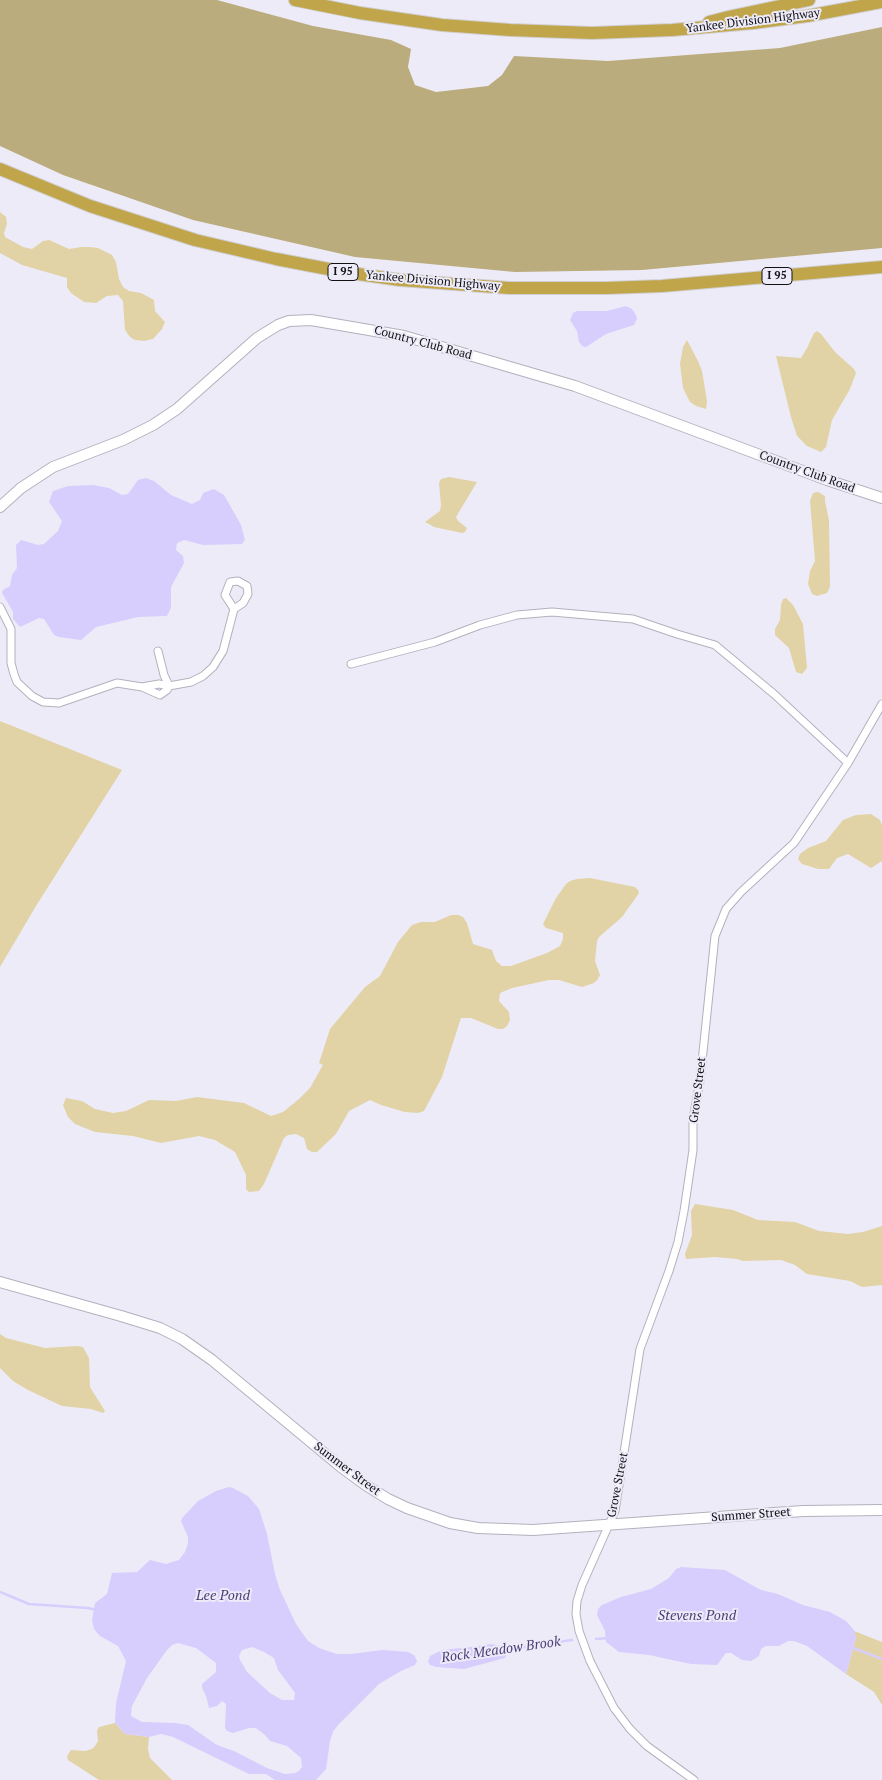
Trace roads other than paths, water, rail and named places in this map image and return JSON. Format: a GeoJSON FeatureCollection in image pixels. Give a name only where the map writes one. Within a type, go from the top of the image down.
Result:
{"type":"FeatureCollection","features":[{"type":"Feature","properties":{"kind":"highway","name":"Yankee Division Highway"},"geometry":{"type":"LineString","coordinates":[[295,0],[388,18],[496,29],[592,33],[686,30],[782,20],[882,2]]}},
{"type":"Feature","properties":{"kind":"highway"},"geometry":{"type":"LineString","coordinates":[[686,30],[728,16],[809,0]]}},
{"type":"Feature","properties":{"kind":"highway","name":"Yankee Division Highway"},"geometry":{"type":"LineString","coordinates":[[0,169],[96,208],[196,240],[276,259],[400,280],[503,288],[607,288],[672,285],[882,267]]}},
{"type":"Feature","properties":{"kind":"highway"},"geometry":{"type":"LineString","coordinates":[[853,269],[882,277]]}},
{"type":"Feature","properties":{"kind":"street","name":"Country Club Road"},"geometry":{"type":"LineString","coordinates":[[0,507],[21,488],[53,467],[123,440],[153,425],[177,409],[257,338],[278,324],[311,320],[404,336],[575,386],[834,483],[882,498]]}},
{"type":"Feature","properties":{"kind":"street"},"geometry":{"type":"LineString","coordinates":[[0,607],[11,629],[11,663],[17,682],[32,696],[42,702],[59,703],[117,683],[142,687],[159,684],[169,686],[191,682],[203,676],[213,667],[223,651],[234,609]]}},
{"type":"Feature","properties":{"kind":"street"},"geometry":{"type":"LineString","coordinates":[[351,664],[435,642],[480,625],[517,615],[552,612],[633,619],[677,634],[715,644],[774,694],[848,763]]}},
{"type":"Feature","properties":{"kind":"street"},"geometry":{"type":"LineString","coordinates":[[158,651],[164,676],[169,686]]}},
{"type":"Feature","properties":{"kind":"street","name":"Grove Street"},"geometry":{"type":"LineString","coordinates":[[694,1780],[658,1755],[638,1738],[622,1720],[590,1661],[579,1631],[576,1614],[579,1593],[610,1524],[617,1498],[640,1349],[669,1271],[684,1212],[715,936],[726,909],[741,892],[794,843],[848,763],[882,704]]}},
{"type":"Feature","properties":{"kind":"street","name":"Summer Street"},"geometry":{"type":"LineString","coordinates":[[0,1282],[160,1328],[182,1339],[212,1360],[341,1467],[388,1499],[407,1508],[450,1523],[478,1528],[533,1530],[803,1511],[882,1510]]}},
{"type":"Feature","properties":{"kind":"water"},"geometry":{"type":"Polygon","coordinates":[[[626,306],[632,309],[636,315],[637,319],[634,325],[606,334],[586,347],[582,346],[579,342],[577,331],[570,320],[573,313],[577,311],[607,311],[626,306]]]}},
{"type":"Feature","properties":{"kind":"water"},"geometry":{"type":"Polygon","coordinates":[[[146,478],[154,481],[171,495],[192,504],[200,500],[203,493],[214,489],[224,495],[241,525],[245,540],[242,544],[203,545],[184,540],[177,543],[176,550],[183,556],[184,563],[171,587],[171,608],[167,616],[138,617],[96,627],[81,640],[54,635],[44,619],[39,618],[20,627],[13,619],[13,612],[2,593],[3,590],[10,586],[12,575],[17,568],[16,545],[21,540],[38,545],[44,544],[58,531],[62,521],[49,502],[53,491],[68,486],[93,485],[109,488],[122,495],[128,494],[138,480],[146,478]]]}},
{"type":"Feature","properties":{"kind":"water","name":"Lee Pond"},"geometry":{"type":"Polygon","coordinates":[[[229,1487],[233,1488],[248,1496],[259,1509],[280,1590],[296,1624],[308,1641],[319,1648],[337,1654],[382,1650],[408,1652],[414,1655],[417,1661],[415,1665],[379,1684],[338,1725],[330,1741],[326,1769],[316,1780],[275,1780],[266,1774],[249,1774],[173,1737],[161,1734],[149,1737],[125,1734],[115,1723],[116,1703],[126,1661],[118,1646],[100,1636],[94,1629],[92,1620],[95,1603],[107,1594],[112,1573],[137,1572],[150,1560],[166,1564],[179,1560],[185,1552],[188,1543],[188,1537],[181,1521],[182,1518],[198,1501],[216,1491],[229,1487]],[[178,1643],[172,1645],[167,1650],[147,1678],[132,1706],[131,1716],[142,1722],[188,1725],[217,1745],[234,1751],[267,1768],[285,1774],[299,1771],[302,1767],[301,1758],[287,1746],[270,1741],[256,1728],[233,1733],[227,1731],[225,1728],[226,1704],[222,1701],[217,1706],[209,1708],[202,1688],[202,1684],[216,1672],[216,1663],[196,1648],[178,1643]],[[252,1647],[242,1650],[239,1656],[247,1672],[270,1693],[282,1700],[294,1700],[295,1693],[278,1670],[274,1658],[252,1647]]]}},
{"type":"Feature","properties":{"kind":"water","name":"Stevens Pond"},"geometry":{"type":"Polygon","coordinates":[[[681,1567],[725,1570],[761,1590],[778,1594],[803,1605],[830,1612],[846,1621],[854,1630],[856,1638],[846,1674],[807,1646],[794,1641],[788,1641],[779,1646],[766,1646],[761,1649],[759,1656],[751,1661],[742,1660],[731,1653],[726,1653],[717,1665],[691,1664],[649,1655],[619,1652],[606,1642],[605,1631],[597,1615],[598,1609],[602,1605],[621,1597],[651,1589],[669,1578],[676,1569],[681,1567]]]}},
{"type":"Feature","properties":{"kind":"water"},"geometry":{"type":"Polygon","coordinates":[[[491,1644],[502,1646],[507,1654],[505,1658],[464,1669],[436,1667],[428,1662],[430,1656],[442,1650],[491,1644]]]}},
{"type":"Feature","properties":{"kind":"waterway","name":"Rock Meadow Brook"},"geometry":{"type":"LineString","coordinates":[[0,1592],[29,1604],[96,1610]]}},
{"type":"Feature","properties":{"kind":"waterway","name":"Rock Meadow Brook"},"geometry":{"type":"LineString","coordinates":[[596,1639],[609,1638]]}},
{"type":"Feature","properties":{"kind":"waterway","name":"Rock Meadow Brook"},"geometry":{"type":"LineString","coordinates":[[502,1650],[572,1640]]}},
{"type":"Feature","properties":{"kind":"waterway","name":"Rock Meadow Brook"},"geometry":{"type":"LineString","coordinates":[[851,1647],[882,1659]]}}]}
